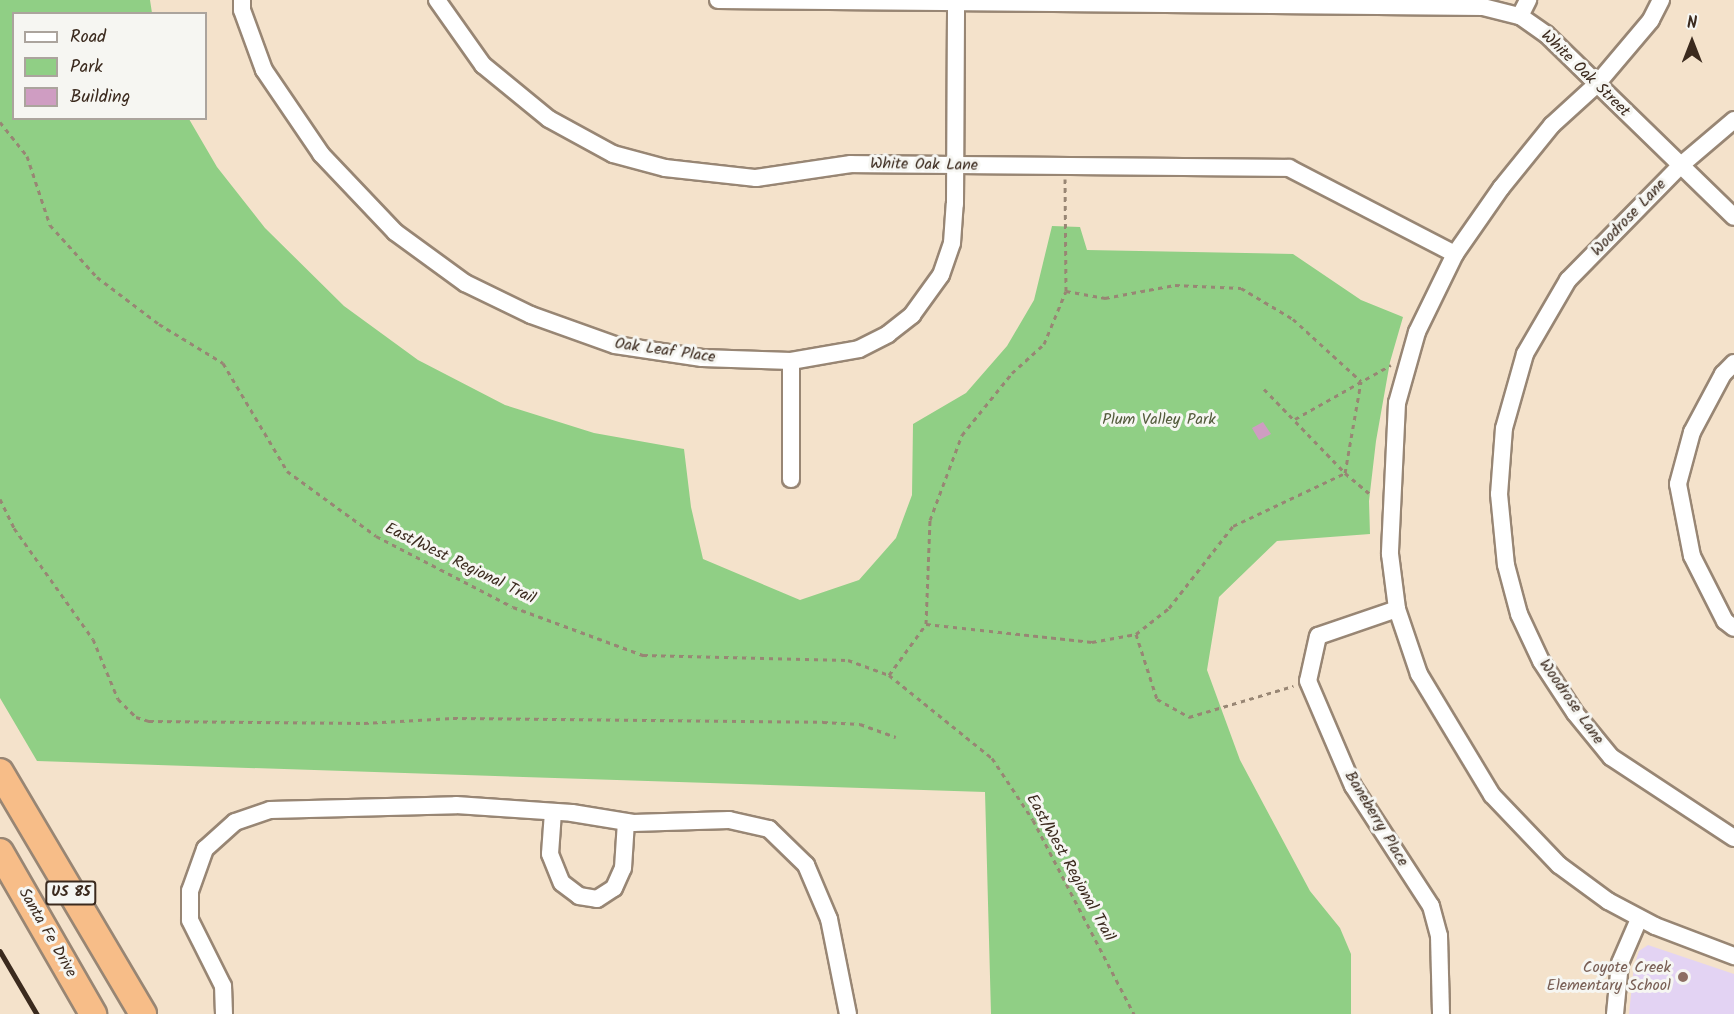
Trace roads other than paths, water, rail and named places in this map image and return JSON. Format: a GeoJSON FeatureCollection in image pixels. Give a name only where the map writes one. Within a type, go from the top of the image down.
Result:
{"type":"FeatureCollection","features":[{"type":"Feature","properties":{"kind":"highway","name":"US 85"},"geometry":{"type":"LineString","coordinates":[[0,772],[143,1014]]}},
{"type":"Feature","properties":{"kind":"highway","name":"Santa Fe Drive"},"geometry":{"type":"LineString","coordinates":[[0,852],[93,1014]]}},
{"type":"Feature","properties":{"kind":"street","name":"Oak Leaf Place"},"geometry":{"type":"LineString","coordinates":[[242,0],[242,10],[264,70],[321,154],[395,232],[465,283],[541,320],[615,345],[702,358],[791,361],[859,349],[912,315],[940,275],[952,243],[956,3]]}},
{"type":"Feature","properties":{"kind":"street","name":"White Oak Lane"},"geometry":{"type":"LineString","coordinates":[[437,0],[477,58],[509,88],[549,119],[613,154],[665,168],[727,177],[785,175],[851,164],[1289,168],[1455,254]]}},
{"type":"Feature","properties":{"kind":"street","name":"White Oak Street"},"geometry":{"type":"LineString","coordinates":[[718,0],[956,3],[1392,2],[1483,7],[1520,16],[1546,34],[1734,217]]}},
{"type":"Feature","properties":{"kind":"street"},"geometry":{"type":"LineString","coordinates":[[1520,16],[1528,0]]}},
{"type":"Feature","properties":{"kind":"street"},"geometry":{"type":"LineString","coordinates":[[1661,0],[1651,20],[1597,84],[1545,134],[1501,188],[1455,254],[1417,332],[1397,403],[1390,554],[1397,609],[1419,674],[1492,795],[1559,865],[1639,919],[1734,956]]}},
{"type":"Feature","properties":{"kind":"street","name":"Woodrose Lane"},"geometry":{"type":"LineString","coordinates":[[1734,120],[1681,165],[1568,280],[1525,354],[1504,429],[1499,494],[1506,565],[1519,614],[1541,661],[1575,712],[1611,757],[1734,838]]}},
{"type":"Feature","properties":{"kind":"street"},"geometry":{"type":"LineString","coordinates":[[791,361],[791,479]]}},
{"type":"Feature","properties":{"kind":"street"},"geometry":{"type":"LineString","coordinates":[[1734,363],[1723,374],[1692,432],[1678,484],[1692,556],[1725,621],[1734,628]]}},
{"type":"Feature","properties":{"kind":"street","name":"Baneberry Place"},"geometry":{"type":"LineString","coordinates":[[1397,609],[1318,636],[1308,681],[1353,786],[1431,906],[1439,936],[1441,1014]]}},
{"type":"Feature","properties":{"kind":"street"},"geometry":{"type":"LineString","coordinates":[[224,1014],[223,986],[190,920],[190,891],[205,849],[235,822],[270,810],[456,805],[553,812],[626,822],[729,820],[769,829],[806,865],[829,919],[848,1014]]}},
{"type":"Feature","properties":{"kind":"street"},"geometry":{"type":"LineString","coordinates":[[553,812],[550,854],[562,883],[579,896],[597,899],[614,888],[623,868],[626,822]]}},
{"type":"Feature","properties":{"kind":"street"},"geometry":{"type":"LineString","coordinates":[[1615,1014],[1620,963],[1639,919]]}},
{"type":"Feature","properties":{"kind":"railway"},"geometry":{"type":"LineString","coordinates":[[0,951],[37,1014]]}},
{"type":"Feature","properties":{"kind":"place","name":"Coyote Creek Elementary School"},"geometry":{"type":"Point","coordinates":[1683,977]}},
{"type":"Feature","properties":{"kind":"park label","name":"Plum Valley Park"},"geometry":{"type":"Point","coordinates":[1159,420]}}]}
